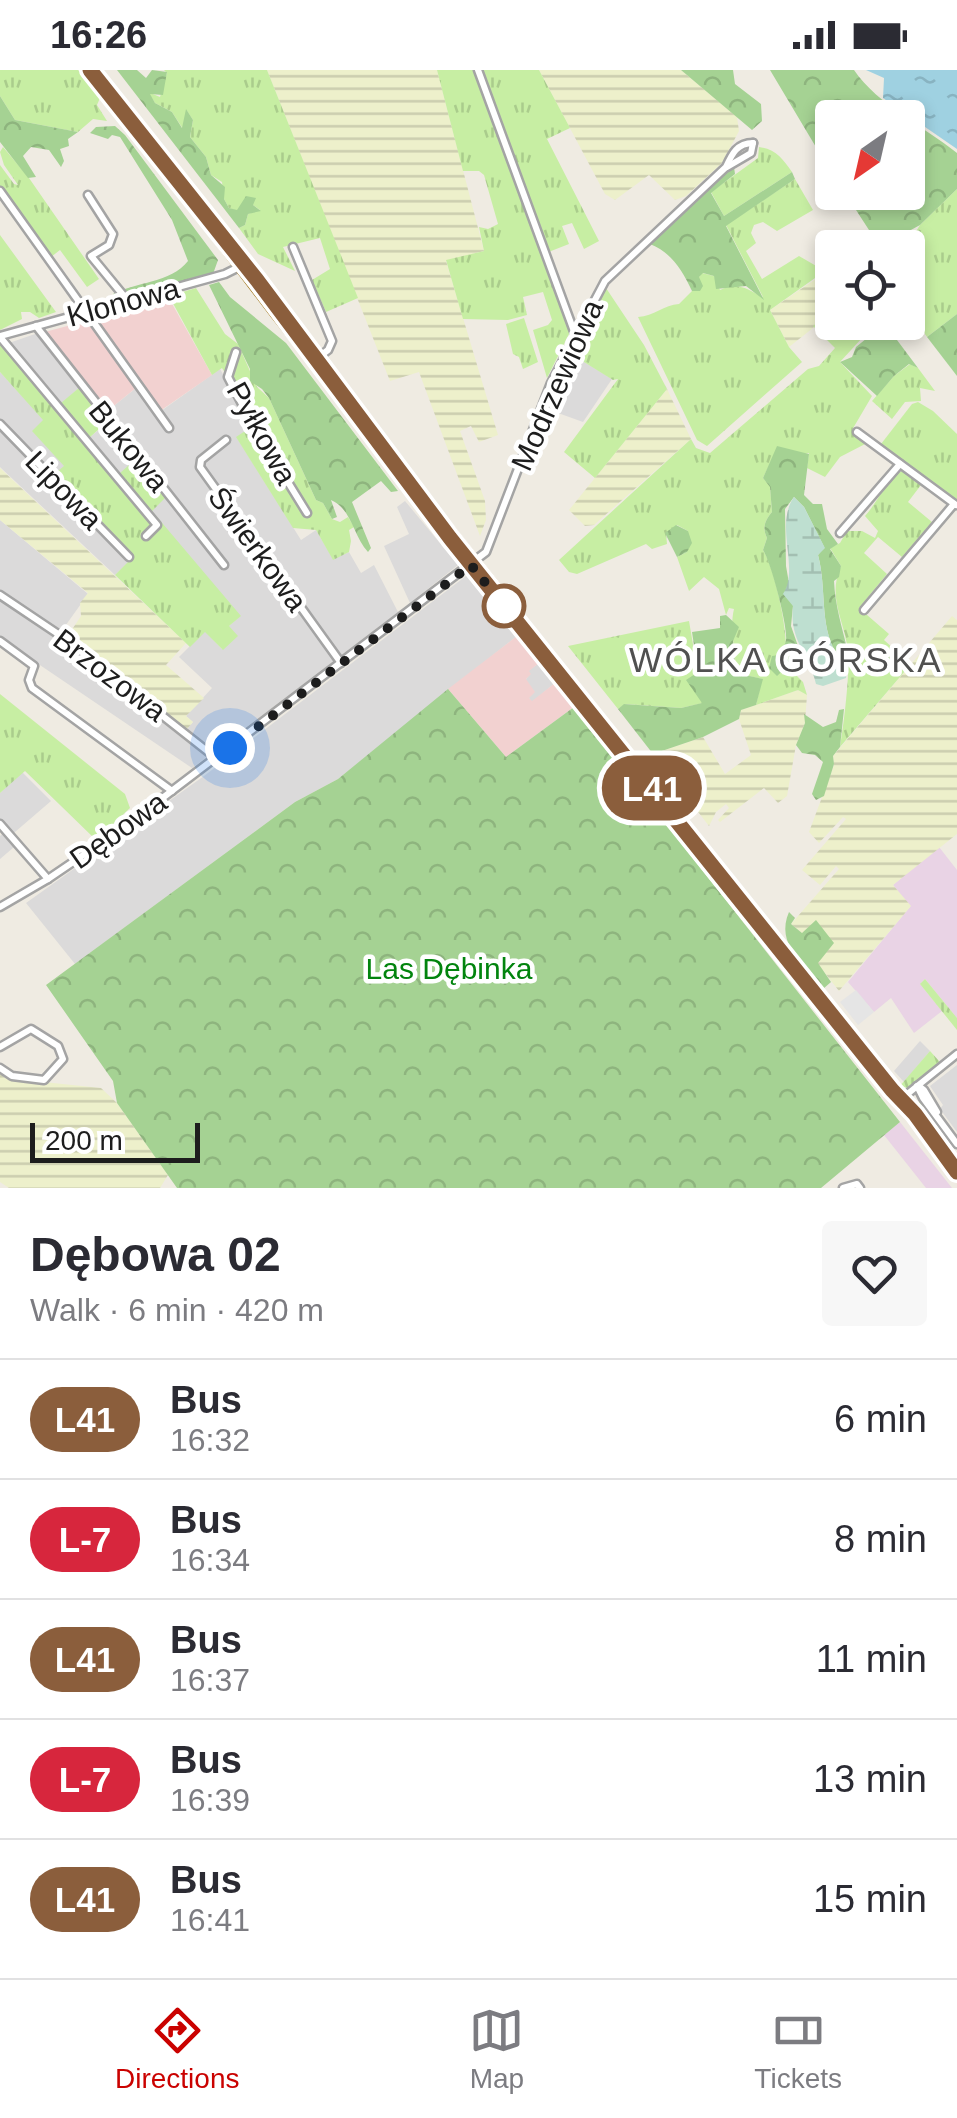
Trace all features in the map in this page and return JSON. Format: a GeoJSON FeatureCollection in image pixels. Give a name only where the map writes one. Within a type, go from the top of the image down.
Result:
{"type":"FeatureCollection","features":[{"type":"Feature","properties":{"kind":"main road"},"geometry":{"type":"LineString","coordinates":[[90,70],[409,482],[957,1172]]}},
{"type":"Feature","properties":{"kind":"street"},"geometry":{"type":"LineString","coordinates":[[478,70],[575,335]]}},
{"type":"Feature","properties":{"kind":"street","name":"Modrzewiowa"},"geometry":{"type":"LineString","coordinates":[[473,563],[486,552],[551,383],[614,270],[726,167],[750,154],[753,143]]}},
{"type":"Feature","properties":{"kind":"street"},"geometry":{"type":"LineString","coordinates":[[0,191],[169,428]]}},
{"type":"Feature","properties":{"kind":"street"},"geometry":{"type":"LineString","coordinates":[[88,195],[113,234],[113,240],[91,256],[128,301]]}},
{"type":"Feature","properties":{"kind":"street"},"geometry":{"type":"LineString","coordinates":[[294,247],[332,341],[316,360]]}},
{"type":"Feature","properties":{"kind":"street","name":"Klonowa"},"geometry":{"type":"LineString","coordinates":[[0,337],[225,274],[242,265]]}},
{"type":"Feature","properties":{"kind":"street","name":"Bukowa"},"geometry":{"type":"LineString","coordinates":[[36,326],[224,565]]}},
{"type":"Feature","properties":{"kind":"street"},"geometry":{"type":"LineString","coordinates":[[0,337],[157,525],[146,536]]}},
{"type":"Feature","properties":{"kind":"street","name":"Pyłkowa"},"geometry":{"type":"LineString","coordinates":[[236,352],[228,377],[307,513]]}},
{"type":"Feature","properties":{"kind":"street","name":"Lipowa"},"geometry":{"type":"LineString","coordinates":[[0,424],[129,557]]}},
{"type":"Feature","properties":{"kind":"street"},"geometry":{"type":"LineString","coordinates":[[857,432],[955,505],[864,610]]}},
{"type":"Feature","properties":{"kind":"street","name":"Świerkowa"},"geometry":{"type":"LineString","coordinates":[[226,440],[201,460],[200,467],[340,664]]}},
{"type":"Feature","properties":{"kind":"street"},"geometry":{"type":"LineString","coordinates":[[840,532],[900,464]]}},
{"type":"Feature","properties":{"kind":"street","name":"Dębowa"},"geometry":{"type":"LineString","coordinates":[[1,907],[48,880],[172,792],[473,563]]}},
{"type":"Feature","properties":{"kind":"street","name":"Brzozowa"},"geometry":{"type":"LineString","coordinates":[[0,595],[64,638],[216,758]]}},
{"type":"Feature","properties":{"kind":"street"},"geometry":{"type":"LineString","coordinates":[[0,641],[34,666],[29,680],[32,688],[172,792]]}},
{"type":"Feature","properties":{"kind":"street"},"geometry":{"type":"LineString","coordinates":[[0,824],[48,880]]}},
{"type":"Feature","properties":{"kind":"street"},"geometry":{"type":"LineString","coordinates":[[0,1047],[31,1029],[58,1046],[63,1059],[44,1080],[6,1074],[0,1068]]}},
{"type":"Feature","properties":{"kind":"street"},"geometry":{"type":"LineString","coordinates":[[900,1100],[957,1054]]}},
{"type":"Feature","properties":{"kind":"street"},"geometry":{"type":"LineString","coordinates":[[918,1086],[957,1144]]}},
{"type":"Feature","properties":{"kind":"street"},"geometry":{"type":"LineString","coordinates":[[842,1188],[857,1184],[860,1188]]}},
{"type":"Feature","properties":{"kind":"shaded area"},"geometry":{"type":"Polygon","coordinates":[[[171,302],[212,375],[160,411],[97,322],[171,302]]]}},
{"type":"Feature","properties":{"kind":"shaded area"},"geometry":{"type":"Polygon","coordinates":[[[90,320],[137,387],[105,413],[41,333],[90,320]]]}},
{"type":"Feature","properties":{"kind":"shaded area"},"geometry":{"type":"Polygon","coordinates":[[[38,333],[80,387],[61,404],[9,343],[38,333]]]}},
{"type":"Feature","properties":{"kind":"shaded area"},"geometry":{"type":"Polygon","coordinates":[[[571,354],[612,379],[583,422],[547,409],[571,354]]]}},
{"type":"Feature","properties":{"kind":"shaded area"},"geometry":{"type":"Polygon","coordinates":[[[220,369],[253,427],[237,438],[301,540],[316,530],[333,559],[349,552],[361,573],[374,565],[398,612],[215,751],[187,729],[193,722],[186,716],[212,688],[179,657],[205,631],[222,649],[229,626],[240,616],[89,438],[110,420],[105,413],[141,384],[161,411],[220,369]]]}},
{"type":"Feature","properties":{"kind":"shaded area"},"geometry":{"type":"Polygon","coordinates":[[[0,372],[44,420],[65,466],[53,475],[0,421],[0,372]]]}},
{"type":"Feature","properties":{"kind":"shaded area"},"geometry":{"type":"Polygon","coordinates":[[[0,427],[130,561],[115,575],[0,467],[0,427]]]}},
{"type":"Feature","properties":{"kind":"shaded area"},"geometry":{"type":"Polygon","coordinates":[[[405,501],[458,565],[410,603],[384,546],[409,534],[397,507],[405,501]]]}},
{"type":"Feature","properties":{"kind":"shaded area"},"geometry":{"type":"Polygon","coordinates":[[[0,520],[88,594],[58,636],[211,754],[192,768],[0,638],[0,520]]]}},
{"type":"Feature","properties":{"kind":"shaded area"},"geometry":{"type":"Polygon","coordinates":[[[466,576],[517,636],[338,779],[295,802],[75,964],[26,903],[204,776],[466,576]]]}},
{"type":"Feature","properties":{"kind":"shaded area"},"geometry":{"type":"Polygon","coordinates":[[[517,636],[539,663],[526,679],[535,692],[529,698],[532,701],[555,683],[574,707],[506,757],[448,689],[517,636]]]}},
{"type":"Feature","properties":{"kind":"shaded area"},"geometry":{"type":"Polygon","coordinates":[[[539,663],[555,683],[532,702],[526,679],[528,671],[539,663]]]}},
{"type":"Feature","properties":{"kind":"shaded area"},"geometry":{"type":"Polygon","coordinates":[[[22,772],[51,801],[8,838],[14,847],[0,859],[0,836],[8,829],[0,821],[0,793],[22,772]]]}},
{"type":"Feature","properties":{"kind":"shaded area"},"geometry":{"type":"Polygon","coordinates":[[[939,847],[957,870],[957,1018],[925,979],[920,984],[942,1011],[914,1033],[891,998],[874,1012],[848,982],[910,907],[893,885],[939,847]]]}},
{"type":"Feature","properties":{"kind":"shaded area"},"geometry":{"type":"Polygon","coordinates":[[[856,990],[874,1012],[858,1025],[840,1002],[856,990]]]}},
{"type":"Feature","properties":{"kind":"shaded area"},"geometry":{"type":"Polygon","coordinates":[[[920,1041],[930,1051],[904,1082],[894,1071],[920,1041]]]}},
{"type":"Feature","properties":{"kind":"shaded area"},"geometry":{"type":"Polygon","coordinates":[[[957,1065],[957,1132],[940,1109],[943,1105],[930,1086],[957,1065]]]}},
{"type":"Feature","properties":{"kind":"shaded area"},"geometry":{"type":"Polygon","coordinates":[[[900,1122],[952,1188],[926,1188],[884,1135],[900,1122]]]}},
{"type":"Feature","properties":{"kind":"green space"},"geometry":{"type":"Polygon","coordinates":[[[0,70],[78,70],[100,98],[97,105],[107,121],[93,119],[78,132],[15,120],[0,96],[0,70]]]}},
{"type":"Feature","properties":{"kind":"green space"},"geometry":{"type":"Polygon","coordinates":[[[117,70],[137,70],[146,78],[152,70],[167,72],[163,95],[150,94],[155,103],[172,112],[182,128],[186,109],[193,120],[190,137],[206,157],[211,175],[225,187],[224,199],[229,208],[237,210],[246,196],[256,198],[253,205],[261,211],[248,214],[245,225],[239,228],[117,70]]]}},
{"type":"Feature","properties":{"kind":"green space"},"geometry":{"type":"Polygon","coordinates":[[[164,70],[267,70],[358,298],[326,312],[312,280],[330,269],[320,238],[283,247],[295,271],[258,254],[239,228],[245,225],[248,214],[260,210],[253,205],[237,211],[229,208],[222,182],[211,175],[206,157],[190,137],[193,120],[187,111],[183,129],[172,112],[155,103],[148,92],[160,97],[167,73],[164,70]]]}},
{"type":"Feature","properties":{"kind":"green space"},"geometry":{"type":"Polygon","coordinates":[[[267,70],[437,70],[484,251],[446,261],[498,435],[479,442],[471,426],[460,431],[485,501],[486,520],[480,536],[419,372],[390,381],[267,70]]]}},
{"type":"Feature","properties":{"kind":"green space"},"geometry":{"type":"Polygon","coordinates":[[[437,70],[539,70],[570,128],[547,139],[599,241],[584,249],[572,223],[562,226],[569,244],[546,253],[572,328],[547,378],[533,330],[552,320],[543,292],[523,297],[527,315],[508,320],[463,319],[446,260],[484,251],[479,227],[488,229],[498,224],[484,175],[463,171],[437,70]]]}},
{"type":"Feature","properties":{"kind":"green space"},"geometry":{"type":"Polygon","coordinates":[[[539,70],[681,70],[737,117],[739,131],[722,163],[686,196],[675,200],[649,175],[615,200],[605,194],[539,70]]]}},
{"type":"Feature","properties":{"kind":"green space"},"geometry":{"type":"Polygon","coordinates":[[[681,70],[733,70],[735,84],[761,104],[762,121],[752,130],[681,70]]]}},
{"type":"Feature","properties":{"kind":"green space"},"geometry":{"type":"Polygon","coordinates":[[[770,70],[854,70],[883,100],[815,100],[815,145],[770,70]]]}},
{"type":"Feature","properties":{"kind":"green space"},"geometry":{"type":"Polygon","coordinates":[[[0,96],[15,120],[78,132],[68,139],[69,146],[60,149],[64,161],[61,167],[49,150],[31,147],[23,156],[36,177],[28,178],[0,142],[0,96]]]}},
{"type":"Feature","properties":{"kind":"green space"},"geometry":{"type":"Polygon","coordinates":[[[115,126],[218,260],[213,274],[115,299],[113,294],[163,278],[188,261],[172,220],[120,137],[112,135],[108,139],[90,133],[96,127],[115,126]]]}},
{"type":"Feature","properties":{"kind":"green space"},"geometry":{"type":"Polygon","coordinates":[[[925,131],[957,153],[957,189],[920,225],[911,230],[869,230],[856,210],[925,210],[925,131]]]}},
{"type":"Feature","properties":{"kind":"green space"},"geometry":{"type":"Polygon","coordinates":[[[3,147],[99,279],[87,287],[60,250],[51,257],[0,186],[0,165],[18,185],[4,165],[0,152],[3,147]]]}},
{"type":"Feature","properties":{"kind":"green space"},"geometry":{"type":"Polygon","coordinates":[[[759,147],[775,152],[792,172],[724,216],[711,192],[758,158],[759,147]]]}},
{"type":"Feature","properties":{"kind":"green space"},"geometry":{"type":"Polygon","coordinates":[[[734,167],[735,174],[711,193],[724,216],[792,172],[795,179],[726,226],[764,300],[746,286],[716,289],[714,276],[703,273],[699,277],[703,286],[700,291],[692,291],[676,263],[650,244],[720,175],[734,167]]]}},
{"type":"Feature","properties":{"kind":"green space"},"geometry":{"type":"Polygon","coordinates":[[[795,179],[813,210],[777,231],[763,222],[754,225],[751,233],[756,243],[746,251],[762,279],[799,256],[815,265],[815,278],[770,310],[789,347],[802,362],[707,446],[697,440],[638,317],[679,304],[692,291],[700,291],[702,273],[714,276],[720,290],[738,286],[763,297],[726,225],[795,179]]]}},
{"type":"Feature","properties":{"kind":"green space"},"geometry":{"type":"Polygon","coordinates":[[[957,189],[957,314],[927,337],[925,230],[917,230],[957,189]]]}},
{"type":"Feature","properties":{"kind":"green space"},"geometry":{"type":"Polygon","coordinates":[[[0,235],[56,312],[39,318],[21,312],[22,319],[0,330],[0,235]]]}},
{"type":"Feature","properties":{"kind":"green space"},"geometry":{"type":"Polygon","coordinates":[[[815,280],[815,326],[789,347],[770,310],[815,280]]]}},
{"type":"Feature","properties":{"kind":"green space"},"geometry":{"type":"Polygon","coordinates":[[[219,282],[230,297],[286,343],[398,491],[391,492],[381,481],[352,502],[371,548],[368,552],[338,504],[331,500],[337,517],[332,519],[323,503],[316,500],[269,398],[250,381],[250,369],[209,285],[219,282]]]}},
{"type":"Feature","properties":{"kind":"green space"},"geometry":{"type":"Polygon","coordinates":[[[196,288],[225,334],[238,344],[257,387],[269,398],[316,500],[323,503],[332,519],[340,522],[348,517],[354,527],[349,530],[349,552],[333,560],[316,530],[293,528],[236,437],[257,423],[222,368],[212,375],[169,296],[196,288]]]}},
{"type":"Feature","properties":{"kind":"green space"},"geometry":{"type":"Polygon","coordinates":[[[606,288],[644,345],[667,389],[595,478],[564,452],[618,379],[613,380],[571,354],[606,288]]]}},
{"type":"Feature","properties":{"kind":"green space"},"geometry":{"type":"Polygon","coordinates":[[[957,314],[957,376],[927,337],[957,314]]]}},
{"type":"Feature","properties":{"kind":"green space"},"geometry":{"type":"Polygon","coordinates":[[[524,318],[538,362],[523,369],[519,357],[513,354],[506,324],[524,318]]]}},
{"type":"Feature","properties":{"kind":"green space"},"geometry":{"type":"Polygon","coordinates":[[[827,340],[860,340],[840,362],[872,396],[852,430],[867,443],[840,457],[825,477],[807,468],[809,453],[771,461],[763,478],[770,486],[772,512],[765,524],[767,538],[763,550],[775,582],[786,644],[780,650],[782,675],[791,663],[798,665],[797,676],[807,695],[798,690],[756,705],[762,679],[736,673],[734,609],[729,608],[726,615],[719,589],[704,577],[689,591],[677,557],[687,552],[688,531],[677,525],[666,533],[667,544],[652,549],[646,544],[577,574],[569,572],[559,560],[691,439],[696,448],[710,453],[808,369],[819,366],[835,348],[827,340]]]}},
{"type":"Feature","properties":{"kind":"green space"},"geometry":{"type":"Polygon","coordinates":[[[865,340],[897,340],[918,368],[909,364],[877,396],[840,362],[852,357],[865,340]]]}},
{"type":"Feature","properties":{"kind":"green space"},"geometry":{"type":"Polygon","coordinates":[[[9,343],[61,403],[80,387],[108,421],[89,438],[120,473],[137,458],[167,496],[152,511],[241,616],[229,626],[238,636],[223,650],[205,632],[190,647],[115,575],[133,557],[53,475],[64,466],[32,431],[43,420],[0,372],[0,345],[9,343]]]}},
{"type":"Feature","properties":{"kind":"green space"},"geometry":{"type":"Polygon","coordinates":[[[910,364],[918,368],[935,391],[920,388],[921,401],[905,402],[892,419],[872,401],[910,364]]]}},
{"type":"Feature","properties":{"kind":"green space"},"geometry":{"type":"Polygon","coordinates":[[[667,389],[691,439],[594,525],[585,526],[569,510],[667,389]]]}},
{"type":"Feature","properties":{"kind":"green space"},"geometry":{"type":"Polygon","coordinates":[[[918,402],[957,434],[957,500],[881,444],[912,404],[918,402]]]}},
{"type":"Feature","properties":{"kind":"green space"},"geometry":{"type":"Polygon","coordinates":[[[777,446],[809,454],[804,495],[813,504],[822,504],[827,529],[838,544],[830,549],[841,566],[834,581],[848,652],[836,653],[831,642],[818,555],[824,547],[804,507],[794,497],[785,509],[786,566],[793,606],[791,626],[799,649],[808,660],[798,665],[791,663],[777,676],[769,668],[772,656],[779,655],[784,646],[786,633],[763,550],[767,538],[765,524],[772,512],[770,487],[763,478],[777,446]]]}},
{"type":"Feature","properties":{"kind":"green space"},"geometry":{"type":"Polygon","coordinates":[[[0,468],[186,643],[166,665],[204,698],[186,716],[193,722],[187,729],[67,637],[81,616],[80,603],[88,593],[0,520],[0,468]]]}},
{"type":"Feature","properties":{"kind":"green space"},"geometry":{"type":"Polygon","coordinates":[[[902,471],[921,485],[908,502],[932,522],[902,557],[878,537],[864,553],[887,574],[859,608],[889,634],[884,640],[911,664],[840,747],[848,651],[836,598],[841,566],[830,548],[840,543],[847,531],[862,531],[875,538],[878,531],[865,516],[902,471]]]}},
{"type":"Feature","properties":{"kind":"green space"},"geometry":{"type":"Polygon","coordinates":[[[794,497],[804,507],[825,548],[818,555],[831,642],[836,653],[848,652],[846,678],[823,686],[816,684],[794,629],[793,606],[783,594],[789,572],[786,520],[794,497]]]}},
{"type":"Feature","properties":{"kind":"green space"},"geometry":{"type":"Polygon","coordinates":[[[676,525],[688,531],[692,543],[687,552],[677,557],[665,533],[676,525]]]}},
{"type":"Feature","properties":{"kind":"green space"},"geometry":{"type":"Polygon","coordinates":[[[726,615],[739,627],[733,641],[736,673],[763,679],[756,705],[741,710],[739,719],[703,737],[653,754],[618,709],[624,704],[681,708],[702,703],[686,680],[698,672],[692,632],[720,628],[720,616],[726,615]]]}},
{"type":"Feature","properties":{"kind":"green space"},"geometry":{"type":"Polygon","coordinates":[[[952,616],[957,620],[957,834],[893,885],[911,906],[839,991],[817,963],[833,944],[803,934],[791,924],[839,869],[836,866],[820,885],[802,870],[846,819],[843,817],[819,843],[809,832],[834,765],[833,756],[952,616]]]}},
{"type":"Feature","properties":{"kind":"green space"},"geometry":{"type":"Polygon","coordinates":[[[689,621],[703,703],[681,708],[625,704],[618,709],[568,646],[689,621]]]}},
{"type":"Feature","properties":{"kind":"green space","name":"Las Dębinka"},"geometry":{"type":"Polygon","coordinates":[[[448,689],[506,757],[574,707],[900,1122],[821,1188],[177,1188],[117,1103],[113,1081],[46,985],[295,802],[338,779],[448,689]]]}},
{"type":"Feature","properties":{"kind":"green space"},"geometry":{"type":"Polygon","coordinates":[[[798,690],[807,695],[805,723],[796,745],[787,796],[778,803],[764,788],[720,822],[729,808],[726,804],[716,812],[709,826],[653,754],[703,737],[725,774],[751,755],[739,719],[741,710],[798,690]]]}},
{"type":"Feature","properties":{"kind":"green space"},"geometry":{"type":"Polygon","coordinates":[[[0,694],[125,794],[130,808],[96,840],[25,771],[0,793],[0,694]]]}},
{"type":"Feature","properties":{"kind":"green space"},"geometry":{"type":"Polygon","coordinates":[[[844,709],[840,747],[833,756],[824,796],[816,800],[812,794],[823,762],[815,755],[802,753],[796,745],[805,723],[804,714],[823,727],[836,722],[839,710],[844,709]]]}},
{"type":"Feature","properties":{"kind":"green space"},"geometry":{"type":"Polygon","coordinates":[[[789,912],[795,918],[791,924],[802,933],[816,920],[834,943],[818,963],[831,982],[823,989],[789,944],[789,912]]]}},
{"type":"Feature","properties":{"kind":"green space"},"geometry":{"type":"Polygon","coordinates":[[[925,979],[957,1018],[957,1030],[920,984],[925,979]]]}},
{"type":"Feature","properties":{"kind":"green space"},"geometry":{"type":"Polygon","coordinates":[[[930,1051],[938,1065],[910,1088],[899,1087],[930,1051]]]}},
{"type":"Feature","properties":{"kind":"green space"},"geometry":{"type":"Polygon","coordinates":[[[0,1073],[5,1078],[101,1088],[117,1103],[168,1175],[160,1188],[9,1188],[0,1182],[0,1073]]]}},
{"type":"Feature","properties":{"kind":"green space"},"geometry":{"type":"Polygon","coordinates":[[[921,1099],[927,1107],[924,1110],[957,1155],[957,1164],[916,1113],[921,1099]]]}},
{"type":"Feature","properties":{"kind":"water"},"geometry":{"type":"Polygon","coordinates":[[[866,70],[957,70],[957,149],[925,127],[925,100],[883,98],[884,78],[866,70]]]}},
{"type":"Feature","properties":{"kind":"bus line","name":"L41"},"geometry":{"type":"LineString","coordinates":[[90,70],[257,280],[429,512],[915,1114],[957,1172]]}},
{"type":"Feature","properties":{"kind":"district","name":"WÓLKA GÓRSKA"},"geometry":{"type":"Point","coordinates":[786,659]}},
{"type":"Feature","properties":{"kind":"route"},"geometry":{"type":"LineString","coordinates":[[230,748],[471,565],[504,606]]}}]}
